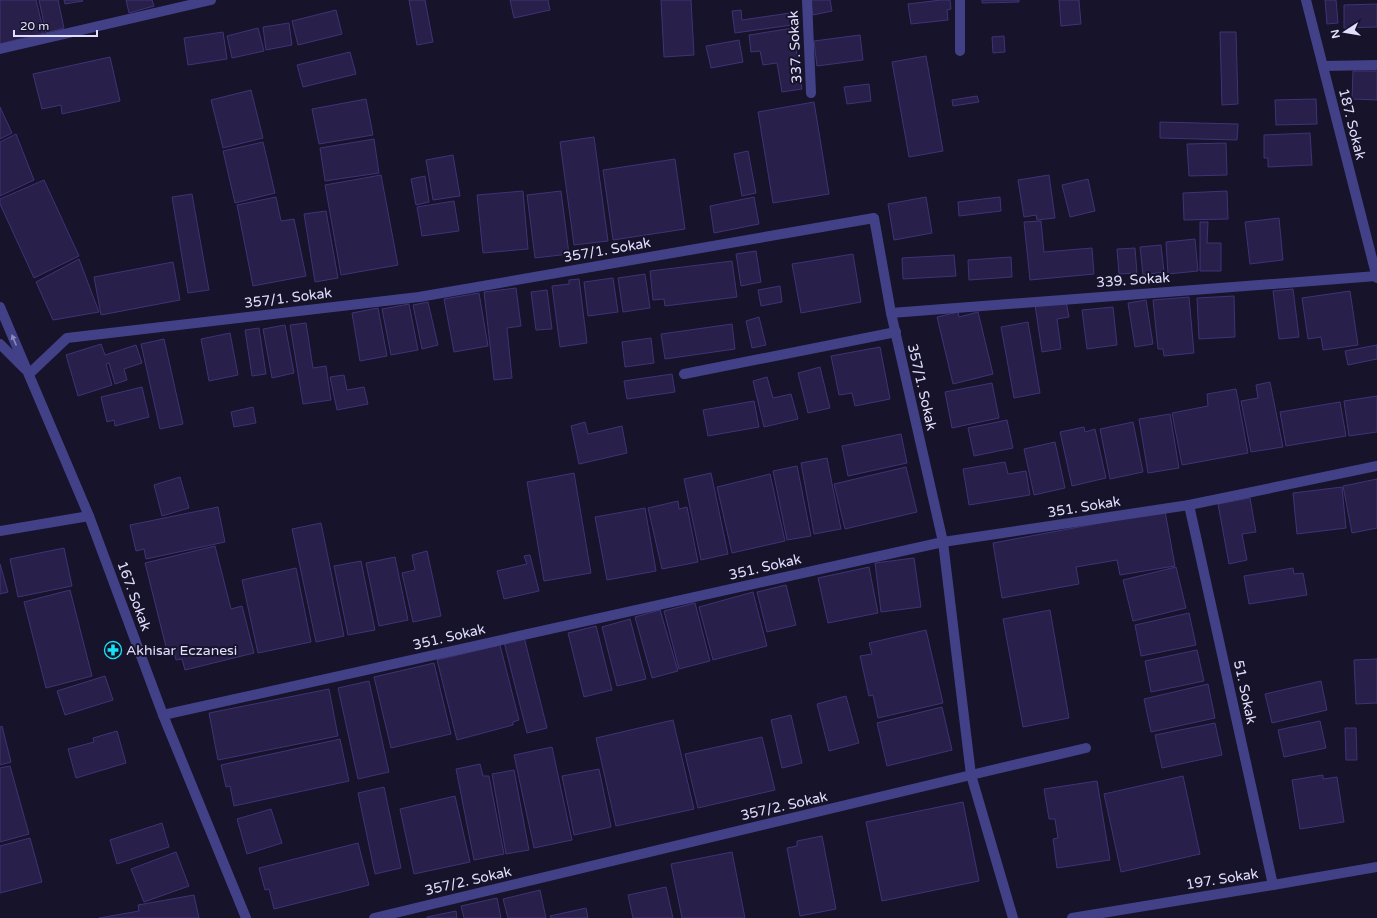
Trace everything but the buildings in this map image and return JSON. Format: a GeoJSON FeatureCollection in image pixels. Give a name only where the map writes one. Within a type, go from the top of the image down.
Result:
{"type":"FeatureCollection","features":[{"type":"Feature","properties":{"kind":"street"},"geometry":{"type":"LineString","coordinates":[[0,49],[211,0]]}},
{"type":"Feature","properties":{"kind":"street","name":"337. Sokak"},"geometry":{"type":"LineString","coordinates":[[806,0],[811,93]]}},
{"type":"Feature","properties":{"kind":"street"},"geometry":{"type":"LineString","coordinates":[[960,0],[960,51]]}},
{"type":"Feature","properties":{"kind":"street","name":"187. Sokak"},"geometry":{"type":"LineString","coordinates":[[1306,0],[1377,277]]}},
{"type":"Feature","properties":{"kind":"street"},"geometry":{"type":"LineString","coordinates":[[1323,66],[1377,65]]}},
{"type":"Feature","properties":{"kind":"street","name":"357/1. Sokak"},"geometry":{"type":"LineString","coordinates":[[29,374],[67,338],[419,297],[874,218],[891,312],[943,542]]}},
{"type":"Feature","properties":{"kind":"street","name":"339. Sokak"},"geometry":{"type":"LineString","coordinates":[[891,312],[1377,277]]}},
{"type":"Feature","properties":{"kind":"street","name":"167. Sokak"},"geometry":{"type":"LineString","coordinates":[[0,307],[89,516],[163,715],[246,918]]}},
{"type":"Feature","properties":{"kind":"street"},"geometry":{"type":"LineString","coordinates":[[684,374],[896,332]]}},
{"type":"Feature","properties":{"kind":"street"},"geometry":{"type":"LineString","coordinates":[[0,344],[29,374]]}},
{"type":"Feature","properties":{"kind":"street","name":"351. Sokak"},"geometry":{"type":"LineString","coordinates":[[163,715],[943,542],[1189,505],[1377,466]]}},
{"type":"Feature","properties":{"kind":"street","name":"51. Sokak"},"geometry":{"type":"LineString","coordinates":[[1189,505],[1273,885]]}},
{"type":"Feature","properties":{"kind":"street"},"geometry":{"type":"LineString","coordinates":[[0,531],[89,516]]}},
{"type":"Feature","properties":{"kind":"street"},"geometry":{"type":"LineString","coordinates":[[943,542],[971,775],[1013,918]]}},
{"type":"Feature","properties":{"kind":"street","name":"357/2. Sokak"},"geometry":{"type":"LineString","coordinates":[[374,918],[1086,748]]}},
{"type":"Feature","properties":{"kind":"street","name":"197. Sokak"},"geometry":{"type":"LineString","coordinates":[[1072,918],[1377,867]]}},
{"type":"Feature","properties":{"kind":"place","name":"Akhisar Eczanesi"},"geometry":{"type":"Point","coordinates":[113,650]}}]}
